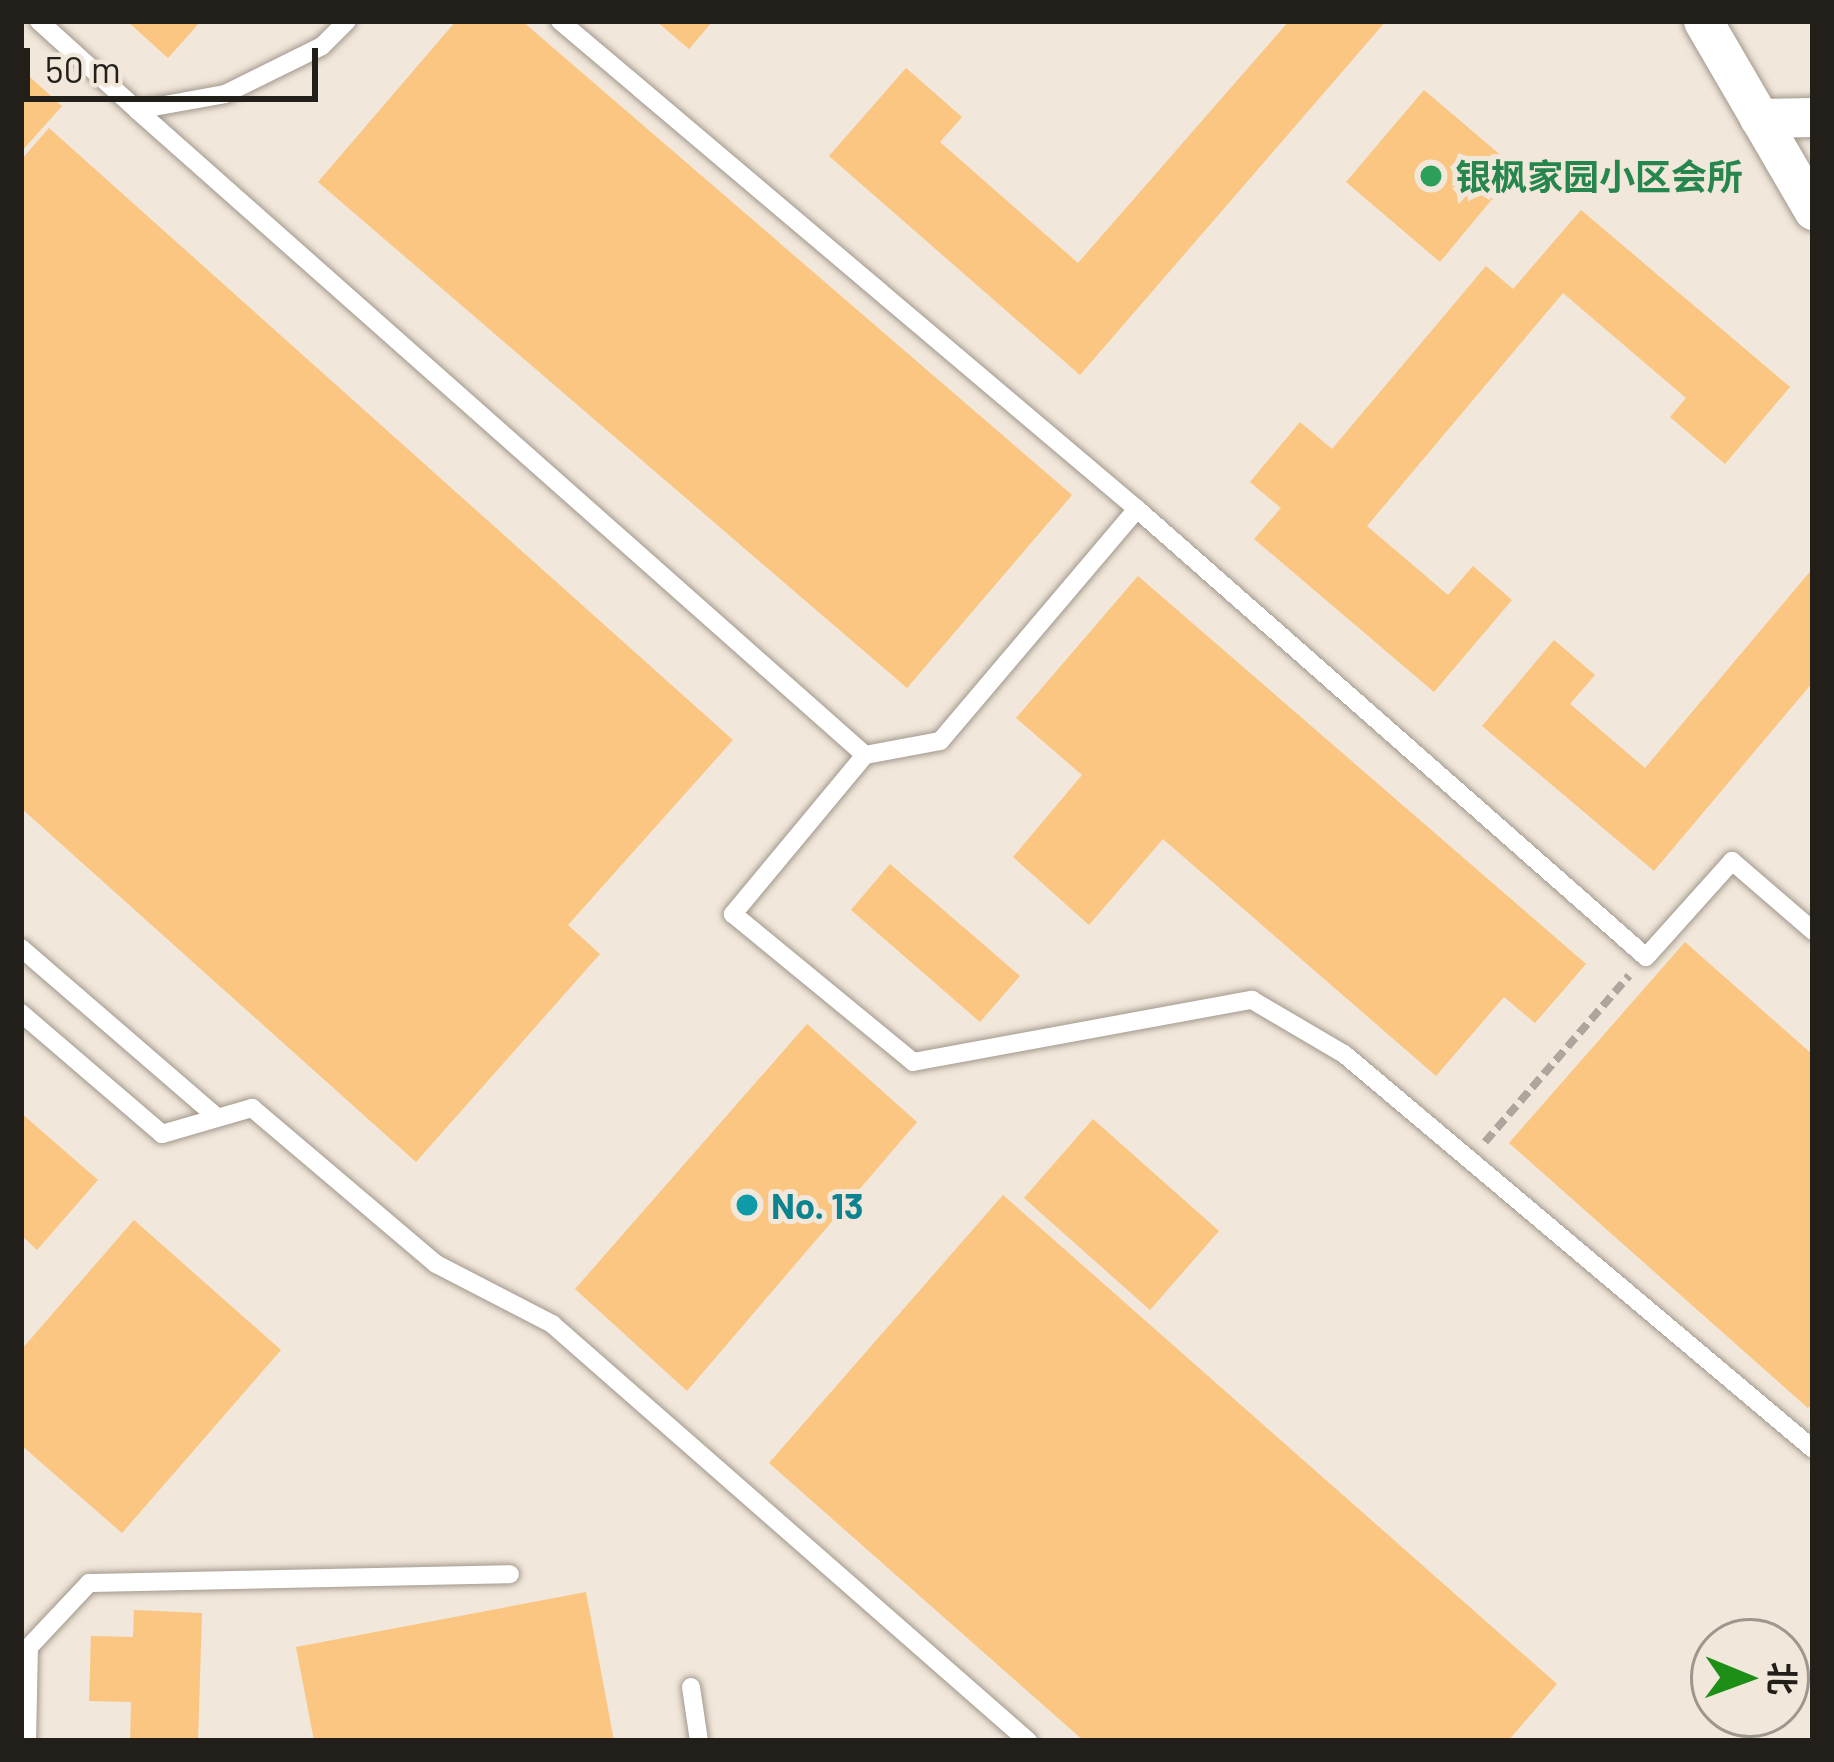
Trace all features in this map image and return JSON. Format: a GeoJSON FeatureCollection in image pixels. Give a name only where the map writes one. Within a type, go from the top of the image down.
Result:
{"type":"FeatureCollection","features":[{"type":"Feature","properties":{"kind":"street"},"geometry":{"type":"LineString","coordinates":[[1703,21],[1813,210]]}},
{"type":"Feature","properties":{"kind":"street"},"geometry":{"type":"LineString","coordinates":[[1760,118],[1813,117]]}},
{"type":"Feature","properties":{"kind":"lane"},"geometry":{"type":"LineString","coordinates":[[39,21],[865,754]]}},
{"type":"Feature","properties":{"kind":"lane"},"geometry":{"type":"LineString","coordinates":[[137,110],[225,94],[322,46],[347,21]]}},
{"type":"Feature","properties":{"kind":"lane"},"geometry":{"type":"LineString","coordinates":[[560,21],[1137,509],[1646,957],[1732,861],[1813,931]]}},
{"type":"Feature","properties":{"kind":"lane"},"geometry":{"type":"LineString","coordinates":[[1137,509],[940,741],[865,754],[734,914],[913,1061],[1252,1000],[1344,1054],[1813,1449]]}},
{"type":"Feature","properties":{"kind":"lane"},"geometry":{"type":"LineString","coordinates":[[21,948],[217,1118]]}},
{"type":"Feature","properties":{"kind":"lane"},"geometry":{"type":"LineString","coordinates":[[21,1013],[162,1134],[252,1108],[436,1264],[552,1324],[1028,1741]]}},
{"type":"Feature","properties":{"kind":"lane"},"geometry":{"type":"LineString","coordinates":[[27,1741],[29,1647],[89,1583],[510,1574]]}},
{"type":"Feature","properties":{"kind":"lane"},"geometry":{"type":"LineString","coordinates":[[691,1687],[700,1741]]}},
{"type":"Feature","properties":{"kind":"path"},"geometry":{"type":"LineString","coordinates":[[1471,1158],[1646,957]]}},
{"type":"Feature","properties":{"kind":"building"},"geometry":{"type":"Polygon","coordinates":[[[127,21],[201,21],[168,58],[127,21]]]}},
{"type":"Feature","properties":{"kind":"building"},"geometry":{"type":"Polygon","coordinates":[[[456,21],[522,21],[1072,495],[907,688],[318,182],[456,21]]]}},
{"type":"Feature","properties":{"kind":"building"},"geometry":{"type":"Polygon","coordinates":[[[656,21],[713,21],[689,49],[656,21]]]}},
{"type":"Feature","properties":{"kind":"building"},"geometry":{"type":"Polygon","coordinates":[[[1289,21],[1386,21],[1080,375],[829,156],[906,68],[962,117],[940,142],[1078,263],[1289,21]]]}},
{"type":"Feature","properties":{"kind":"building"},"geometry":{"type":"Polygon","coordinates":[[[21,69],[62,106],[21,152],[21,69]]]}},
{"type":"Feature","properties":{"kind":"building","name":"银枫家园小区会所"},"geometry":{"type":"Polygon","coordinates":[[[1424,90],[1517,169],[1440,262],[1346,182],[1424,90]]]}},
{"type":"Feature","properties":{"kind":"building"},"geometry":{"type":"Polygon","coordinates":[[[49,128],[733,740],[568,925],[600,954],[416,1162],[21,808],[21,160],[49,128]]]}},
{"type":"Feature","properties":{"kind":"building"},"geometry":{"type":"Polygon","coordinates":[[[1581,210],[1790,387],[1725,464],[1670,417],[1686,398],[1563,293],[1367,526],[1448,595],[1473,566],[1512,600],[1434,692],[1254,539],[1281,508],[1250,482],[1300,422],[1332,449],[1486,266],[1513,289],[1581,210]]]}},
{"type":"Feature","properties":{"kind":"building"},"geometry":{"type":"Polygon","coordinates":[[[1813,568],[1813,682],[1654,871],[1482,726],[1554,640],[1595,675],[1570,704],[1645,768],[1813,568]]]}},
{"type":"Feature","properties":{"kind":"building"},"geometry":{"type":"Polygon","coordinates":[[[1138,576],[1586,964],[1535,1023],[1504,997],[1436,1076],[1163,839],[1089,925],[1013,857],[1082,775],[1016,718],[1138,576]]]}},
{"type":"Feature","properties":{"kind":"building"},"geometry":{"type":"Polygon","coordinates":[[[890,864],[1020,976],[980,1022],[851,910],[890,864]]]}},
{"type":"Feature","properties":{"kind":"building"},"geometry":{"type":"Polygon","coordinates":[[[1685,942],[1813,1055],[1813,1403],[1808,1408],[1509,1143],[1685,942]]]}},
{"type":"Feature","properties":{"kind":"building","name":"No. 13"},"geometry":{"type":"Polygon","coordinates":[[[807,1024],[917,1122],[687,1391],[575,1289],[807,1024]]]}},
{"type":"Feature","properties":{"kind":"building"},"geometry":{"type":"Polygon","coordinates":[[[21,1113],[98,1180],[37,1250],[21,1235],[21,1113]]]}},
{"type":"Feature","properties":{"kind":"building"},"geometry":{"type":"Polygon","coordinates":[[[1093,1119],[1219,1231],[1150,1310],[1024,1198],[1093,1119]]]}},
{"type":"Feature","properties":{"kind":"building"},"geometry":{"type":"Polygon","coordinates":[[[1003,1195],[1557,1684],[1508,1741],[1084,1741],[769,1463],[1003,1195]]]}},
{"type":"Feature","properties":{"kind":"building"},"geometry":{"type":"Polygon","coordinates":[[[134,1220],[281,1350],[122,1533],[21,1445],[21,1350],[134,1220]]]}},
{"type":"Feature","properties":{"kind":"building"},"geometry":{"type":"Polygon","coordinates":[[[586,1592],[614,1741],[314,1741],[296,1647],[586,1592]]]}},
{"type":"Feature","properties":{"kind":"building"},"geometry":{"type":"Polygon","coordinates":[[[134,1610],[202,1613],[198,1741],[130,1741],[131,1702],[89,1701],[91,1636],[133,1637],[134,1610]]]}},
{"type":"Feature","properties":{"kind":"place","name":"银枫家园小区会所"},"geometry":{"type":"Point","coordinates":[1431,176]}},
{"type":"Feature","properties":{"kind":"place","name":"No. 13"},"geometry":{"type":"Point","coordinates":[747,1205]}}]}
